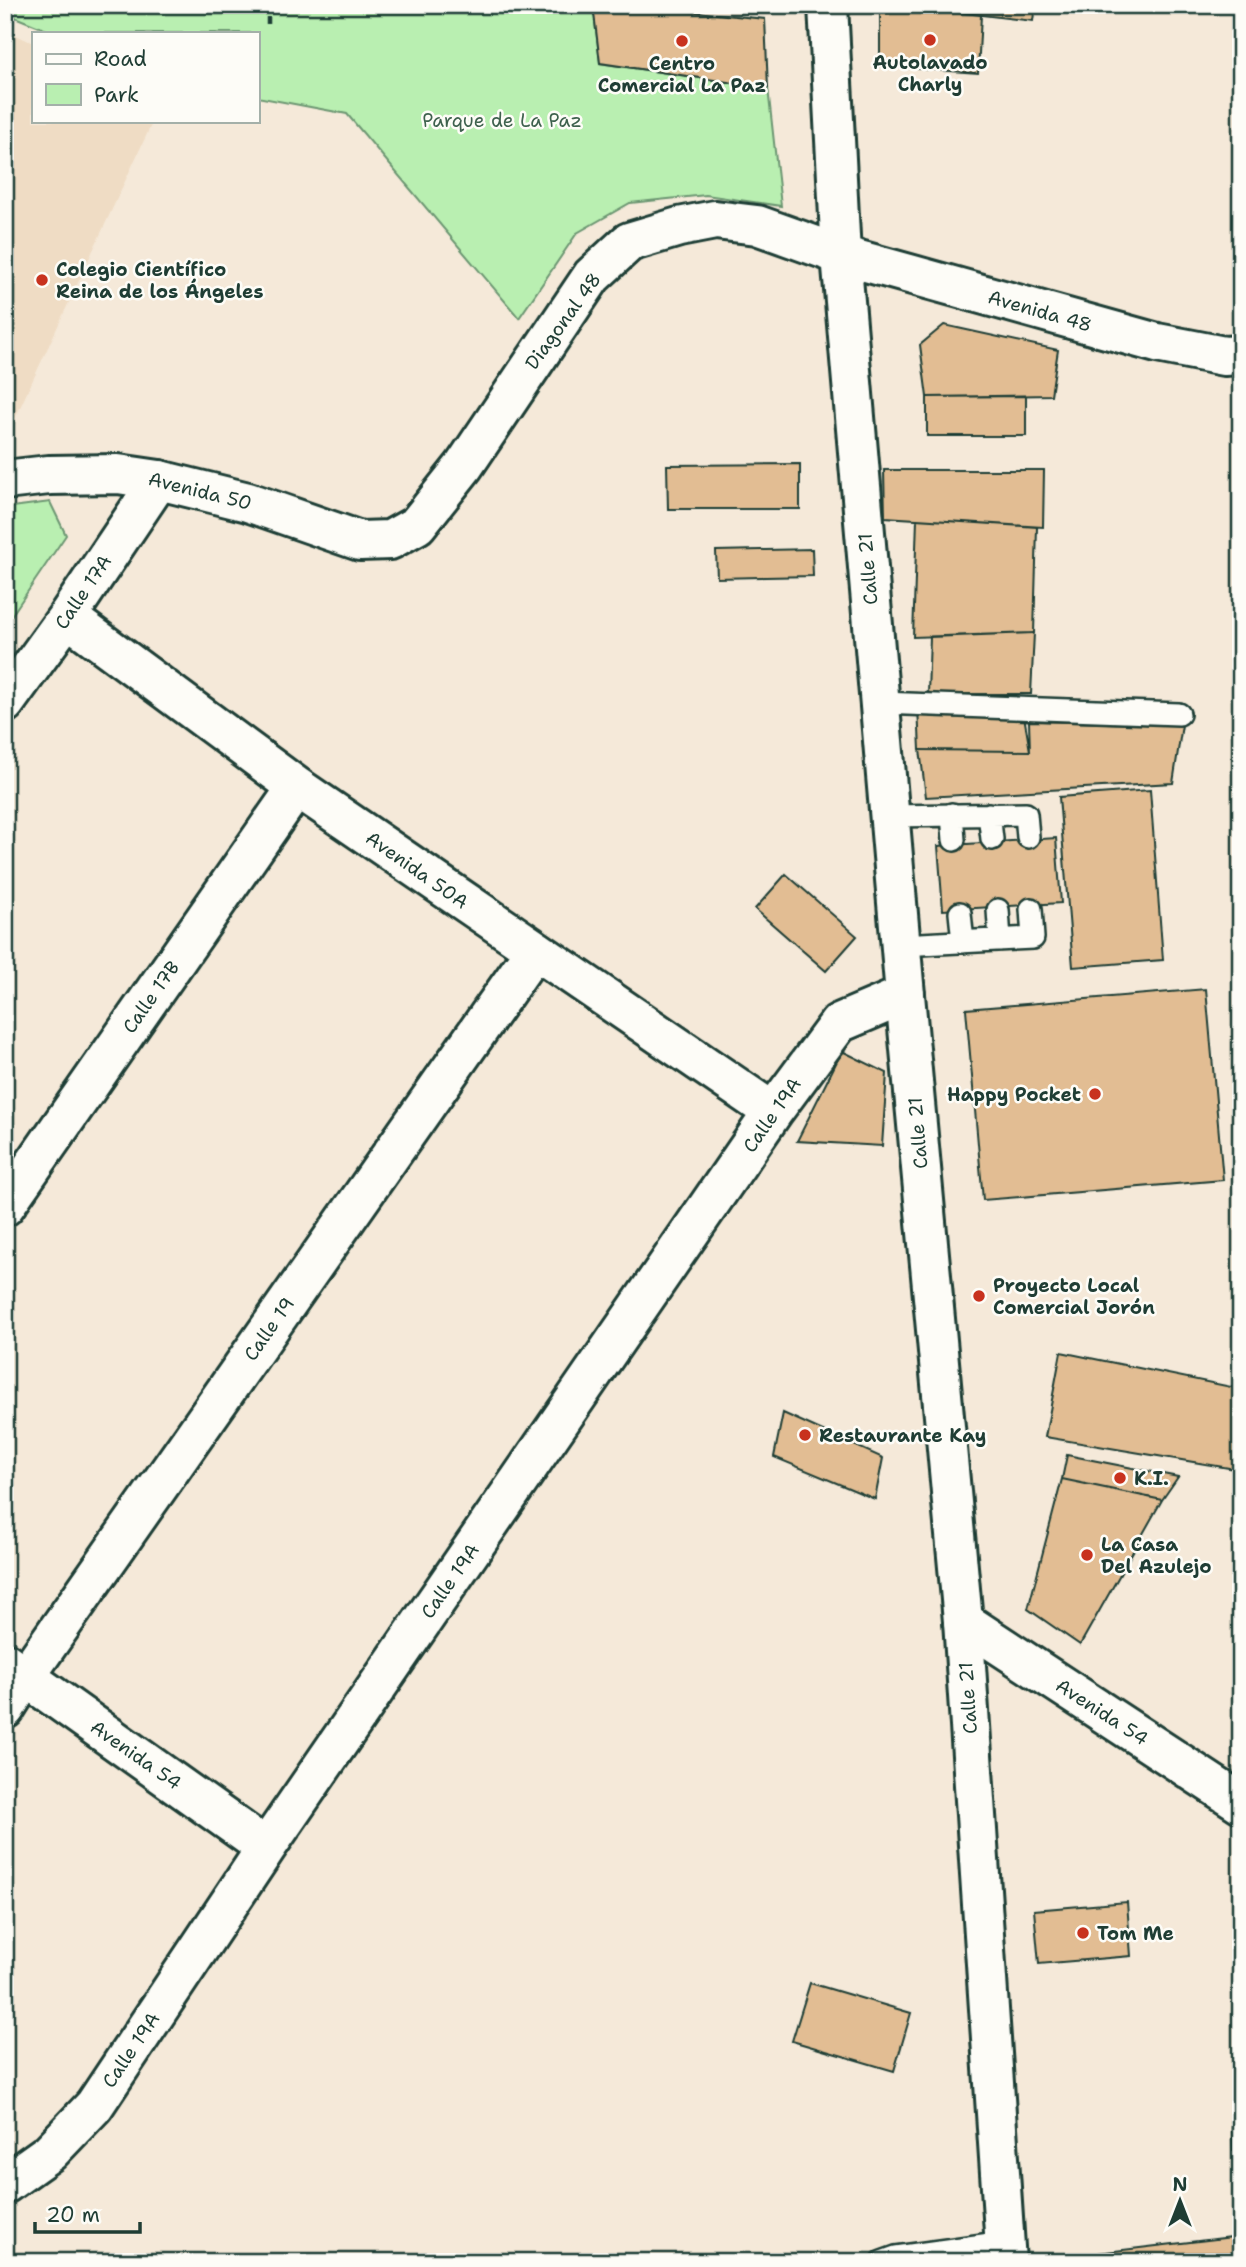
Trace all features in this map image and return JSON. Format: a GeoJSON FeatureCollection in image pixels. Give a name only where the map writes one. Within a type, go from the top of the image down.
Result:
{"type":"FeatureCollection","features":[{"type":"Feature","properties":{"kind":"street","name":"Calle 21"},"geometry":{"type":"LineString","coordinates":[[828,5],[841,255],[905,995],[963,1620],[1005,2252]]}},
{"type":"Feature","properties":{"kind":"street","name":"Diagonal 48"},"geometry":{"type":"LineString","coordinates":[[390,540],[417,525],[456,476],[592,276],[629,242],[679,227],[715,220],[757,225],[841,255]]}},
{"type":"Feature","properties":{"kind":"street","name":"Avenida 48"},"geometry":{"type":"LineString","coordinates":[[841,255],[1157,344],[1224,356],[1241,355]]}},
{"type":"Feature","properties":{"kind":"street","name":"Avenida 50"},"geometry":{"type":"LineString","coordinates":[[5,480],[49,475],[118,474],[159,480],[248,502],[360,541],[390,540]]}},
{"type":"Feature","properties":{"kind":"street","name":"Calle 17A"},"geometry":{"type":"LineString","coordinates":[[5,703],[67,617],[159,480]]}},
{"type":"Feature","properties":{"kind":"street","name":"Avenida 50A"},"geometry":{"type":"LineString","coordinates":[[67,617],[298,787],[773,1112]]}},
{"type":"Feature","properties":{"kind":"street","name":"Calle 17B"},"geometry":{"type":"LineString","coordinates":[[5,1206],[298,787]]}},
{"type":"Feature","properties":{"kind":"street","name":"Calle 19"},"geometry":{"type":"LineString","coordinates":[[5,1709],[15,1669],[534,951]]}},
{"type":"Feature","properties":{"kind":"street","name":"Calle 19A"},"geometry":{"type":"LineString","coordinates":[[5,2184],[50,2152],[94,2106],[266,1848],[773,1112],[839,1023],[905,995]]}},
{"type":"Feature","properties":{"kind":"street","name":"Avenida 54"},"geometry":{"type":"LineString","coordinates":[[963,1620],[1241,1803]]}},
{"type":"Feature","properties":{"kind":"street","name":"Avenida 54"},"geometry":{"type":"LineString","coordinates":[[15,1669],[266,1848]]}},
{"type":"Feature","properties":{"kind":"lane"},"geometry":{"type":"LineString","coordinates":[[880,703],[1179,714]]}},
{"type":"Feature","properties":{"kind":"lane"},"geometry":{"type":"LineString","coordinates":[[952,814],[954,840]]}},
{"type":"Feature","properties":{"kind":"lane"},"geometry":{"type":"LineString","coordinates":[[989,814],[992,839]]}},
{"type":"Feature","properties":{"kind":"lane"},"geometry":{"type":"LineString","coordinates":[[890,816],[1026,814],[1028,837]]}},
{"type":"Feature","properties":{"kind":"lane"},"geometry":{"type":"LineString","coordinates":[[902,945],[1033,939],[1031,909]]}},
{"type":"Feature","properties":{"kind":"lane"},"geometry":{"type":"LineString","coordinates":[[998,911],[1000,940]]}},
{"type":"Feature","properties":{"kind":"lane"},"geometry":{"type":"LineString","coordinates":[[960,913],[963,942]]}},
{"type":"Feature","properties":{"kind":"lane"},"geometry":{"type":"LineString","coordinates":[[882,2262],[896,2257],[1005,2252]]}},
{"type":"Feature","properties":{"kind":"path"},"geometry":{"type":"LineString","coordinates":[[5,12],[10,5]]}},
{"type":"Feature","properties":{"kind":"path"},"geometry":{"type":"LineString","coordinates":[[268,5],[268,27]]}},
{"type":"Feature","properties":{"kind":"shaded area","name":"Colegio Científico Reina de los Ángeles"},"geometry":{"type":"Polygon","coordinates":[[[14,34],[32,43],[32,122],[153,122],[5,440],[5,47],[14,34]]]}},
{"type":"Feature","properties":{"kind":"green space","name":"Parque de La Paz"},"geometry":{"type":"Polygon","coordinates":[[[5,5],[593,5],[600,63],[768,88],[781,206],[706,195],[630,203],[577,233],[519,318],[347,114],[259,97],[259,32],[52,32],[5,13],[5,5]]]}},
{"type":"Feature","properties":{"kind":"green space"},"geometry":{"type":"Polygon","coordinates":[[[50,502],[66,535],[5,625],[5,508],[50,502]]]}},
{"type":"Feature","properties":{"kind":"building","name":"Centro Comercial La Paz"},"geometry":{"type":"Polygon","coordinates":[[[593,5],[664,5],[667,9],[765,19],[768,88],[600,63],[593,5]]]}},
{"type":"Feature","properties":{"kind":"building"},"geometry":{"type":"Polygon","coordinates":[[[593,5],[664,5],[667,9],[593,11],[593,5]]]}},
{"type":"Feature","properties":{"kind":"building","name":"Autolavado Charly"},"geometry":{"type":"Polygon","coordinates":[[[880,5],[981,15],[978,73],[880,66],[880,5]]]}},
{"type":"Feature","properties":{"kind":"building"},"geometry":{"type":"Polygon","coordinates":[[[899,5],[1035,5],[1033,21],[899,5]]]}},
{"type":"Feature","properties":{"kind":"building"},"geometry":{"type":"Polygon","coordinates":[[[944,325],[1058,350],[1051,395],[927,397],[920,345],[944,325]]]}},
{"type":"Feature","properties":{"kind":"building"},"geometry":{"type":"Polygon","coordinates":[[[1026,396],[1026,436],[927,436],[927,397],[1026,396]]]}},
{"type":"Feature","properties":{"kind":"building"},"geometry":{"type":"Polygon","coordinates":[[[800,464],[800,509],[668,509],[667,465],[800,464]]]}},
{"type":"Feature","properties":{"kind":"building"},"geometry":{"type":"Polygon","coordinates":[[[884,470],[1044,470],[1043,527],[885,517],[884,470]]]}},
{"type":"Feature","properties":{"kind":"building"},"geometry":{"type":"Polygon","coordinates":[[[917,519],[1037,527],[1034,633],[913,637],[917,519]]]}},
{"type":"Feature","properties":{"kind":"building"},"geometry":{"type":"Polygon","coordinates":[[[812,549],[813,576],[717,578],[716,551],[812,549]]]}},
{"type":"Feature","properties":{"kind":"building"},"geometry":{"type":"Polygon","coordinates":[[[1034,633],[1031,694],[928,694],[930,637],[1034,633]]]}},
{"type":"Feature","properties":{"kind":"building"},"geometry":{"type":"Polygon","coordinates":[[[918,707],[1023,710],[1030,751],[920,750],[918,707]]]}},
{"type":"Feature","properties":{"kind":"building"},"geometry":{"type":"Polygon","coordinates":[[[1029,721],[1182,725],[1173,783],[926,797],[920,750],[1030,751],[1029,721]]]}},
{"type":"Feature","properties":{"kind":"building"},"geometry":{"type":"Polygon","coordinates":[[[1150,790],[1163,960],[1073,967],[1059,797],[1150,790]]]}},
{"type":"Feature","properties":{"kind":"building"},"geometry":{"type":"Polygon","coordinates":[[[1056,838],[1061,903],[943,910],[938,846],[1056,838]]]}},
{"type":"Feature","properties":{"kind":"building"},"geometry":{"type":"Polygon","coordinates":[[[786,874],[857,936],[826,971],[755,909],[786,874]]]}},
{"type":"Feature","properties":{"kind":"building","name":"Happy Pocket"},"geometry":{"type":"Polygon","coordinates":[[[1206,989],[1223,1180],[983,1200],[966,1009],[1206,989]]]}},
{"type":"Feature","properties":{"kind":"building"},"geometry":{"type":"Polygon","coordinates":[[[842,1051],[887,1073],[882,1146],[797,1141],[842,1051]]]}},
{"type":"Feature","properties":{"kind":"building"},"geometry":{"type":"Polygon","coordinates":[[[1061,1352],[1241,1389],[1241,1470],[1045,1437],[1061,1352]]]}},
{"type":"Feature","properties":{"kind":"building","name":"Restaurante Kay"},"geometry":{"type":"Polygon","coordinates":[[[783,1413],[883,1458],[875,1499],[774,1457],[783,1413]]]}},
{"type":"Feature","properties":{"kind":"building","name":"K.I."},"geometry":{"type":"Polygon","coordinates":[[[1067,1455],[1178,1477],[1162,1500],[1062,1479],[1067,1455]]]}},
{"type":"Feature","properties":{"kind":"building","name":"La Casa Del Azulejo"},"geometry":{"type":"Polygon","coordinates":[[[1062,1479],[1162,1500],[1080,1645],[1028,1609],[1062,1479]]]}},
{"type":"Feature","properties":{"kind":"building","name":"Tom Me"},"geometry":{"type":"Polygon","coordinates":[[[1127,1902],[1131,1956],[1039,1964],[1034,1910],[1127,1902]]]}},
{"type":"Feature","properties":{"kind":"building"},"geometry":{"type":"Polygon","coordinates":[[[810,1983],[911,2013],[894,2071],[792,2041],[810,1983]]]}},
{"type":"Feature","properties":{"kind":"building"},"geometry":{"type":"Polygon","coordinates":[[[1241,2100],[1241,2149],[1233,2150],[1231,2102],[1241,2100]]]}},
{"type":"Feature","properties":{"kind":"building"},"geometry":{"type":"Polygon","coordinates":[[[1241,2236],[1241,2262],[1056,2262],[1055,2258],[1241,2236]]]}},
{"type":"Feature","properties":{"kind":"place","name":"Autolavado Charly"},"geometry":{"type":"Point","coordinates":[930,40]}},
{"type":"Feature","properties":{"kind":"place","name":"Centro Comercial La Paz"},"geometry":{"type":"Point","coordinates":[682,41]}},
{"type":"Feature","properties":{"kind":"place","name":"Colegio Científico Reina de los Ángeles"},"geometry":{"type":"Point","coordinates":[42,280]}},
{"type":"Feature","properties":{"kind":"place","name":"Happy Pocket"},"geometry":{"type":"Point","coordinates":[1095,1094]}},
{"type":"Feature","properties":{"kind":"place","name":"Proyecto Local Comercial Jorón"},"geometry":{"type":"Point","coordinates":[979,1296]}},
{"type":"Feature","properties":{"kind":"place","name":"Restaurante Kay"},"geometry":{"type":"Point","coordinates":[805,1435]}},
{"type":"Feature","properties":{"kind":"place","name":"K.I."},"geometry":{"type":"Point","coordinates":[1120,1478]}},
{"type":"Feature","properties":{"kind":"place","name":"La Casa Del Azulejo"},"geometry":{"type":"Point","coordinates":[1087,1555]}},
{"type":"Feature","properties":{"kind":"place","name":"Tom Me"},"geometry":{"type":"Point","coordinates":[1083,1933]}}]}
